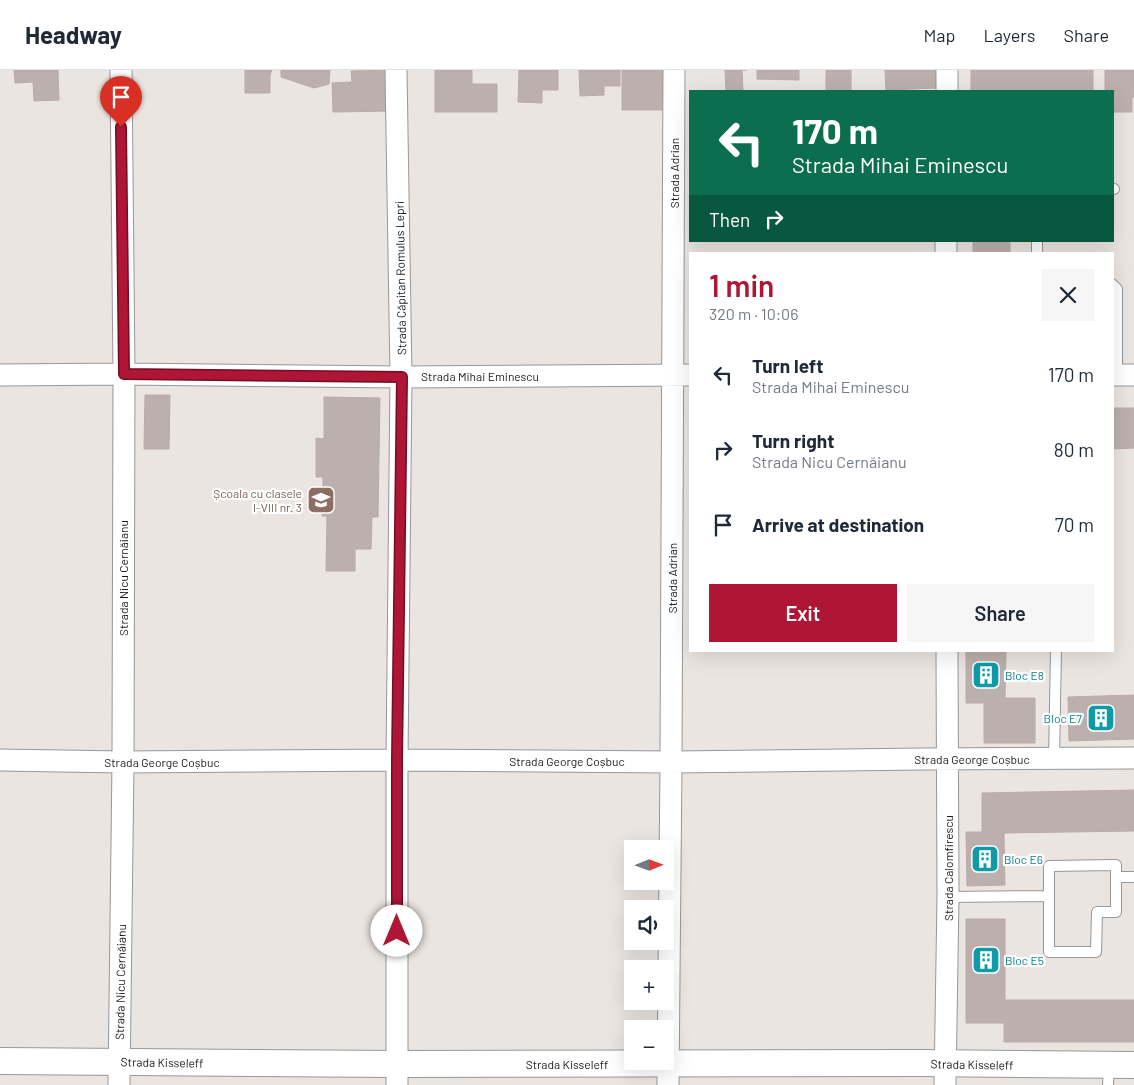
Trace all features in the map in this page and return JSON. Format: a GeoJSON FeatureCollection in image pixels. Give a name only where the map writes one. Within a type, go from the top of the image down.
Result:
{"type":"FeatureCollection","features":[{"type":"Feature","properties":{"kind":"street","name":"Strada Nicu Cernăianu"},"geometry":{"type":"LineString","coordinates":[[119,1073],[123,762],[124,374],[121,70]]}},
{"type":"Feature","properties":{"kind":"street","name":"Strada Căpitan Romulus Lepri"},"geometry":{"type":"LineString","coordinates":[[396,70],[402,377],[397,760],[397,1075]]}},
{"type":"Feature","properties":{"kind":"street","name":"Strada Adrian"},"geometry":{"type":"LineString","coordinates":[[668,1074],[671,762],[681,375],[674,70]]}},
{"type":"Feature","properties":{"kind":"street"},"geometry":{"type":"LineString","coordinates":[[947,70],[947,90]]}},
{"type":"Feature","properties":{"kind":"street","name":"Strada Mihai Eminescu"},"geometry":{"type":"LineString","coordinates":[[0,376],[124,374],[402,377],[681,375]]}},
{"type":"Feature","properties":{"kind":"street","name":"Strada Calomfirescu"},"geometry":{"type":"LineString","coordinates":[[945,1074],[948,897],[947,652]]}},
{"type":"Feature","properties":{"kind":"street","name":"Strada George Coșbuc"},"geometry":{"type":"LineString","coordinates":[[0,760],[123,762],[397,760],[671,762],[1134,758]]}},
{"type":"Feature","properties":{"kind":"street","name":"Strada Kisseleff"},"geometry":{"type":"LineString","coordinates":[[0,1061],[119,1073],[397,1075],[1117,1072]]}},
{"type":"Feature","properties":{"kind":"lane"},"geometry":{"type":"LineString","coordinates":[[1114,286],[1117,289],[1121,375]]}},
{"type":"Feature","properties":{"kind":"lane"},"geometry":{"type":"LineString","coordinates":[[1054,759],[1056,652]]}},
{"type":"Feature","properties":{"kind":"lane"},"geometry":{"type":"LineString","coordinates":[[1116,865],[1116,878],[1116,912],[1097,912],[1096,952],[1049,952],[1049,866],[1116,865]]}},
{"type":"Feature","properties":{"kind":"lane"},"geometry":{"type":"LineString","coordinates":[[1116,878],[1134,877]]}},
{"type":"Feature","properties":{"kind":"lane"},"geometry":{"type":"LineString","coordinates":[[948,897],[1050,896]]}},
{"type":"Feature","properties":{"kind":"building"},"geometry":{"type":"Polygon","coordinates":[[[14,70],[58,70],[59,100],[34,101],[33,82],[15,83],[14,70]]]}},
{"type":"Feature","properties":{"kind":"building"},"geometry":{"type":"Polygon","coordinates":[[[245,70],[272,70],[270,75],[270,93],[245,93],[245,70]]]}},
{"type":"Feature","properties":{"kind":"building"},"geometry":{"type":"Polygon","coordinates":[[[281,70],[330,70],[329,84],[314,88],[281,77],[281,70]]]}},
{"type":"Feature","properties":{"kind":"building"},"geometry":{"type":"Polygon","coordinates":[[[389,70],[390,111],[333,112],[332,83],[352,82],[351,71],[389,70]]]}},
{"type":"Feature","properties":{"kind":"building"},"geometry":{"type":"Polygon","coordinates":[[[435,70],[472,70],[472,84],[497,84],[497,112],[435,112],[435,70]]]}},
{"type":"Feature","properties":{"kind":"building"},"geometry":{"type":"Polygon","coordinates":[[[519,70],[558,70],[558,90],[542,90],[542,103],[518,102],[519,70]]]}},
{"type":"Feature","properties":{"kind":"building"},"geometry":{"type":"Polygon","coordinates":[[[579,70],[620,70],[620,86],[604,86],[604,95],[580,96],[579,70]]]}},
{"type":"Feature","properties":{"kind":"building"},"geometry":{"type":"Polygon","coordinates":[[[622,70],[664,70],[663,110],[622,110],[622,70]]]}},
{"type":"Feature","properties":{"kind":"building"},"geometry":{"type":"Polygon","coordinates":[[[725,70],[742,70],[743,90],[726,90],[725,70]]]}},
{"type":"Feature","properties":{"kind":"building"},"geometry":{"type":"Polygon","coordinates":[[[757,70],[799,70],[799,80],[757,79],[757,70]]]}},
{"type":"Feature","properties":{"kind":"building"},"geometry":{"type":"Polygon","coordinates":[[[826,70],[851,70],[851,90],[826,90],[826,70]]]}},
{"type":"Feature","properties":{"kind":"building"},"geometry":{"type":"Polygon","coordinates":[[[885,70],[938,70],[938,88],[886,90],[885,70]]]}},
{"type":"Feature","properties":{"kind":"building"},"geometry":{"type":"Polygon","coordinates":[[[971,70],[1093,70],[1093,90],[971,90],[971,70]]]}},
{"type":"Feature","properties":{"kind":"building"},"geometry":{"type":"Polygon","coordinates":[[[1105,70],[1134,70],[1132,112],[1114,112],[1114,90],[1105,90],[1105,70]]]}},
{"type":"Feature","properties":{"kind":"building"},"geometry":{"type":"Polygon","coordinates":[[[973,242],[1010,242],[1010,252],[973,252],[973,242]]]}},
{"type":"Feature","properties":{"kind":"building"},"geometry":{"type":"Polygon","coordinates":[[[145,395],[170,395],[169,449],[144,449],[145,395]]]}},
{"type":"Feature","properties":{"kind":"building"},"geometry":{"type":"Polygon","coordinates":[[[324,397],[380,398],[378,517],[372,517],[371,549],[355,549],[355,571],[326,571],[327,516],[322,516],[323,477],[316,477],[316,438],[324,439],[324,397]]]}},
{"type":"Feature","properties":{"kind":"building"},"geometry":{"type":"Polygon","coordinates":[[[1114,408],[1134,408],[1134,448],[1114,449],[1114,408]]]}},
{"type":"Feature","properties":{"kind":"building","name":"Bloc E8"},"geometry":{"type":"Polygon","coordinates":[[[966,652],[1006,652],[1005,698],[1035,698],[1035,743],[984,743],[984,703],[966,703],[966,652]]]}},
{"type":"Feature","properties":{"kind":"building","name":"Bloc E7"},"geometry":{"type":"Polygon","coordinates":[[[1134,695],[1134,739],[1069,741],[1068,697],[1134,695]]]}},
{"type":"Feature","properties":{"kind":"building","name":"Bloc E6"},"geometry":{"type":"Polygon","coordinates":[[[1134,790],[1134,831],[1004,833],[1005,885],[967,886],[966,832],[982,832],[982,793],[1134,790]]]}},
{"type":"Feature","properties":{"kind":"building","name":"Bloc E5"},"geometry":{"type":"Polygon","coordinates":[[[966,919],[1005,919],[1005,1000],[1134,1000],[1134,1042],[1004,1042],[1004,1023],[966,1023],[966,919]]]}},
{"type":"Feature","properties":{"kind":"place","name":"Școala cu clasele I-VIII nr. 3"},"geometry":{"type":"Point","coordinates":[321,500]}},
{"type":"Feature","properties":{"kind":"place","name":"Bloc E8"},"geometry":{"type":"Point","coordinates":[986,675]}},
{"type":"Feature","properties":{"kind":"place","name":"Bloc E7"},"geometry":{"type":"Point","coordinates":[1101,718]}},
{"type":"Feature","properties":{"kind":"place","name":"Bloc E6"},"geometry":{"type":"Point","coordinates":[985,859]}},
{"type":"Feature","properties":{"kind":"place","name":"Bloc E5"},"geometry":{"type":"Point","coordinates":[986,960]}},
{"type":"Feature","properties":{"kind":"route"},"geometry":{"type":"LineString","coordinates":[[121,127],[124,374],[402,377],[397,760],[397,931]]}}]}
